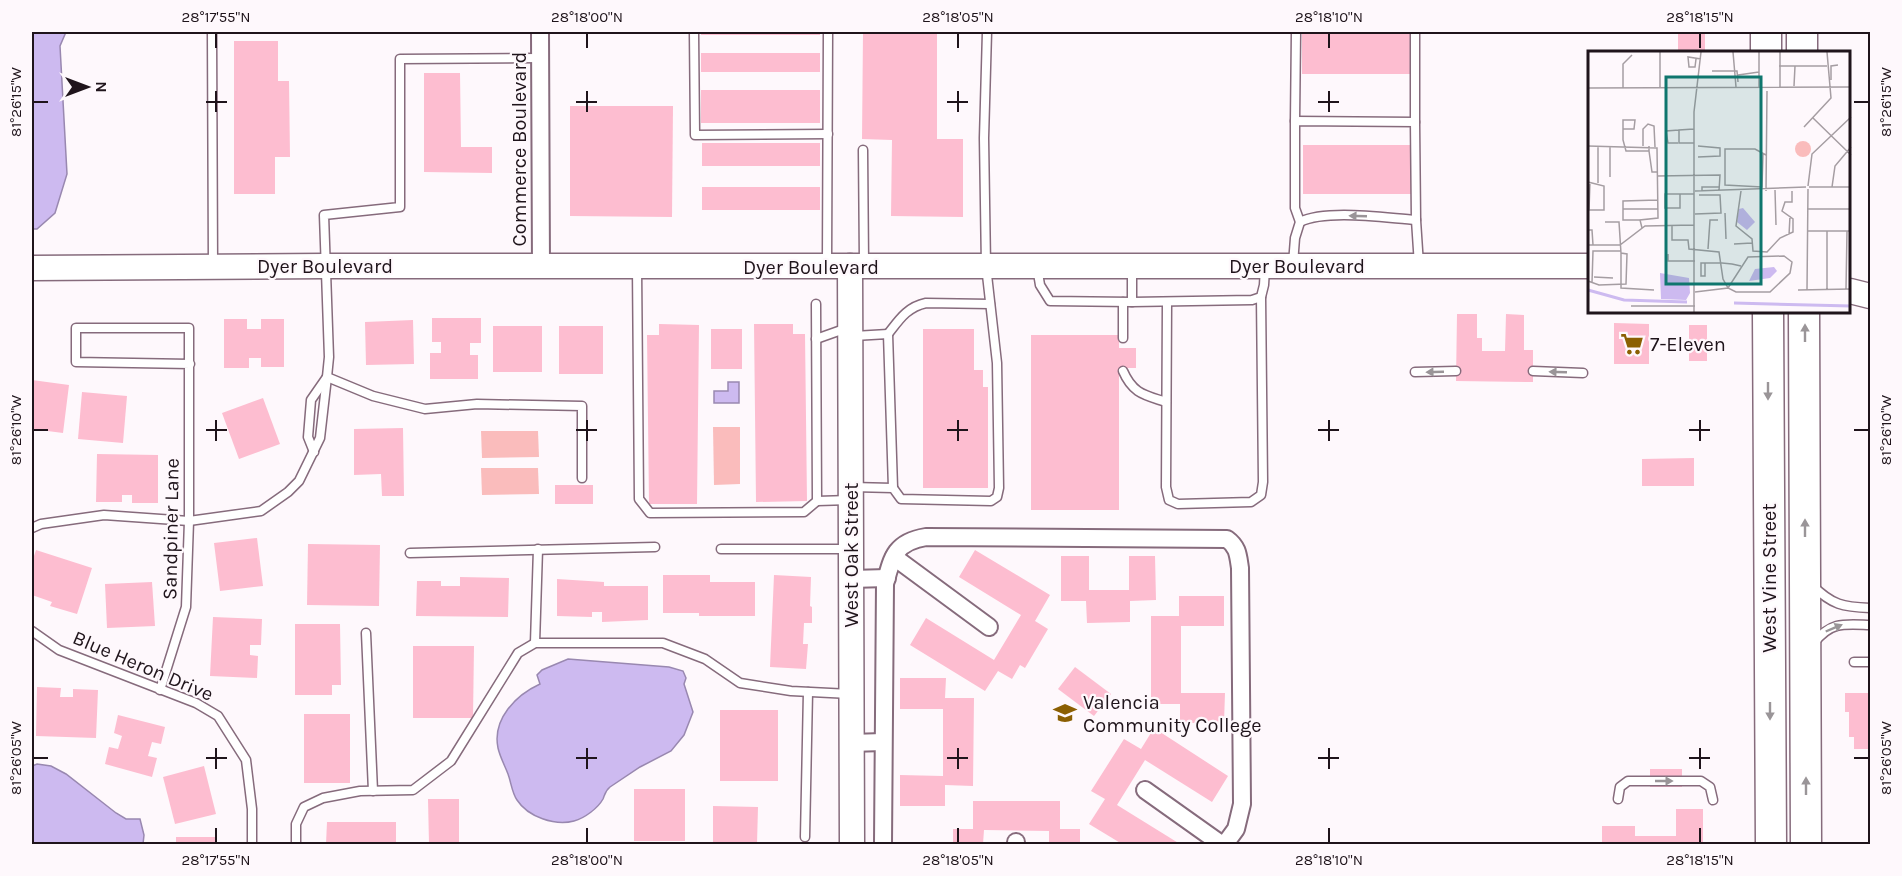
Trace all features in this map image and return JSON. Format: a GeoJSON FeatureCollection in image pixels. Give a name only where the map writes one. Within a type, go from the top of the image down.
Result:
{"type":"FeatureCollection","features":[{"type":"Feature","properties":{"kind":"highway"},"geometry":{"type":"LineString","coordinates":[[1766,32],[1766,51]]}},
{"type":"Feature","properties":{"kind":"highway"},"geometry":{"type":"LineString","coordinates":[[1802,32],[1802,51]]}},
{"type":"Feature","properties":{"kind":"highway","name":"West Vine Street"},"geometry":{"type":"LineString","coordinates":[[1768,314],[1775,837]]}},
{"type":"Feature","properties":{"kind":"highway","name":"West Vine Street"},"geometry":{"type":"LineString","coordinates":[[1804,314],[1806,844]]}},
{"type":"Feature","properties":{"kind":"main road","name":"West Oak Street"},"geometry":{"type":"LineString","coordinates":[[847,266],[850,332],[852,844]]}},
{"type":"Feature","properties":{"kind":"main road","name":"Dyer Boulevard"},"geometry":{"type":"LineString","coordinates":[[32,268],[1588,266]]}},
{"type":"Feature","properties":{"kind":"main road"},"geometry":{"type":"LineString","coordinates":[[1851,291],[1870,296]]}},
{"type":"Feature","properties":{"kind":"street","name":"Commerce Boulevard"},"geometry":{"type":"LineString","coordinates":[[540,32],[540,267]]}},
{"type":"Feature","properties":{"kind":"street"},"geometry":{"type":"LineString","coordinates":[[883,844],[884,598],[887,578],[894,557],[903,544],[914,539],[926,537],[1227,539],[1234,544],[1238,551],[1240,568],[1242,804],[1236,829],[1223,844],[1145,790]]}},
{"type":"Feature","properties":{"kind":"street"},"geometry":{"type":"LineString","coordinates":[[894,557],[989,627]]}},
{"type":"Feature","properties":{"kind":"street"},"geometry":{"type":"LineString","coordinates":[[851,579],[887,578]]}},
{"type":"Feature","properties":{"kind":"street"},"geometry":{"type":"LineString","coordinates":[[851,743],[883,742]]}},
{"type":"Feature","properties":{"kind":"lane"},"geometry":{"type":"LineString","coordinates":[[212,32],[213,267]]}},
{"type":"Feature","properties":{"kind":"lane"},"geometry":{"type":"LineString","coordinates":[[694,32],[695,135],[828,134]]}},
{"type":"Feature","properties":{"kind":"lane"},"geometry":{"type":"LineString","coordinates":[[828,32],[828,134],[847,266]]}},
{"type":"Feature","properties":{"kind":"lane"},"geometry":{"type":"LineString","coordinates":[[987,32],[984,138],[986,266],[997,363],[999,488],[997,497],[991,501],[901,499],[893,488],[888,334],[905,313],[918,305],[926,303],[990,304]]}},
{"type":"Feature","properties":{"kind":"lane"},"geometry":{"type":"LineString","coordinates":[[1293,266],[1295,238],[1300,222],[1295,208],[1296,32]]}},
{"type":"Feature","properties":{"kind":"lane"},"geometry":{"type":"LineString","coordinates":[[1415,32],[1416,220],[1419,266]]}},
{"type":"Feature","properties":{"kind":"lane"},"geometry":{"type":"LineString","coordinates":[[32,528],[41,524],[104,515],[189,521],[261,511],[288,492],[299,481],[320,438],[329,357],[324,215],[400,207],[399,59],[540,58]]}},
{"type":"Feature","properties":{"kind":"lane"},"geometry":{"type":"LineString","coordinates":[[1295,121],[1415,122]]}},
{"type":"Feature","properties":{"kind":"lane"},"geometry":{"type":"LineString","coordinates":[[847,266],[863,150]]}},
{"type":"Feature","properties":{"kind":"lane"},"geometry":{"type":"LineString","coordinates":[[1300,222],[1309,218],[1354,216],[1416,220]]}},
{"type":"Feature","properties":{"kind":"lane"},"geometry":{"type":"LineString","coordinates":[[1037,266],[1040,285],[1050,301],[1167,303],[1252,300],[1261,297]]}},
{"type":"Feature","properties":{"kind":"lane"},"geometry":{"type":"LineString","coordinates":[[1123,338],[1132,266]]}},
{"type":"Feature","properties":{"kind":"lane"},"geometry":{"type":"LineString","coordinates":[[1167,303],[1166,487],[1169,500],[1178,504],[1251,502],[1261,495],[1263,470],[1261,297],[1266,266]]}},
{"type":"Feature","properties":{"kind":"lane"},"geometry":{"type":"LineString","coordinates":[[637,267],[639,500],[650,513],[804,512],[817,501],[893,488]]}},
{"type":"Feature","properties":{"kind":"lane"},"geometry":{"type":"LineString","coordinates":[[816,304],[817,501]]}},
{"type":"Feature","properties":{"kind":"lane","name":"Sandpiner Lane"},"geometry":{"type":"LineString","coordinates":[[160,690],[186,607],[189,521],[190,364],[189,328],[76,328],[76,362],[190,364]]}},
{"type":"Feature","properties":{"kind":"lane"},"geometry":{"type":"LineString","coordinates":[[816,339],[850,332],[888,334]]}},
{"type":"Feature","properties":{"kind":"lane"},"geometry":{"type":"LineString","coordinates":[[1123,371],[1129,384],[1143,394],[1167,402]]}},
{"type":"Feature","properties":{"kind":"lane"},"geometry":{"type":"LineString","coordinates":[[1415,372],[1456,371]]}},
{"type":"Feature","properties":{"kind":"lane"},"geometry":{"type":"LineString","coordinates":[[1533,371],[1583,373]]}},
{"type":"Feature","properties":{"kind":"lane"},"geometry":{"type":"LineString","coordinates":[[314,452],[308,437],[311,399],[327,377]]}},
{"type":"Feature","properties":{"kind":"lane"},"geometry":{"type":"LineString","coordinates":[[327,377],[373,396],[425,408],[477,405],[582,406],[582,477]]}},
{"type":"Feature","properties":{"kind":"lane"},"geometry":{"type":"LineString","coordinates":[[410,553],[655,547]]}},
{"type":"Feature","properties":{"kind":"lane"},"geometry":{"type":"LineString","coordinates":[[535,644],[538,549]]}},
{"type":"Feature","properties":{"kind":"lane"},"geometry":{"type":"LineString","coordinates":[[720,549],[851,549]]}},
{"type":"Feature","properties":{"kind":"lane"},"geometry":{"type":"LineString","coordinates":[[1806,577],[1830,601],[1842,606],[1870,608]]}},
{"type":"Feature","properties":{"kind":"lane"},"geometry":{"type":"LineString","coordinates":[[1806,653],[1821,635],[1833,626],[1870,625]]}},
{"type":"Feature","properties":{"kind":"lane","name":"Blue Heron Drive"},"geometry":{"type":"LineString","coordinates":[[32,631],[59,650],[196,703],[218,716],[246,760],[252,809],[252,844]]}},
{"type":"Feature","properties":{"kind":"lane"},"geometry":{"type":"LineString","coordinates":[[366,633],[373,791]]}},
{"type":"Feature","properties":{"kind":"lane"},"geometry":{"type":"LineString","coordinates":[[296,844],[296,824],[304,807],[323,798],[360,791],[413,790],[451,761],[518,653],[535,644],[663,644],[705,658],[740,683],[808,692],[851,694]]}},
{"type":"Feature","properties":{"kind":"lane"},"geometry":{"type":"LineString","coordinates":[[1854,662],[1870,662]]}},
{"type":"Feature","properties":{"kind":"lane"},"geometry":{"type":"LineString","coordinates":[[806,837],[808,692]]}},
{"type":"Feature","properties":{"kind":"lane"},"geometry":{"type":"LineString","coordinates":[[1618,799],[1620,787],[1628,781],[1691,781],[1705,783],[1710,787],[1713,800]]}},
{"type":"Feature","properties":{"kind":"shaded area"},"geometry":{"type":"Polygon","coordinates":[[[32,32],[66,32],[60,46],[67,174],[55,213],[37,229],[32,229],[32,32]]]}},
{"type":"Feature","properties":{"kind":"shaded area"},"geometry":{"type":"Polygon","coordinates":[[[728,382],[739,382],[739,403],[714,403],[714,391],[728,391],[728,382]]]}},
{"type":"Feature","properties":{"kind":"shaded area"},"geometry":{"type":"Polygon","coordinates":[[[713,427],[740,427],[740,484],[714,485],[713,427]]]}},
{"type":"Feature","properties":{"kind":"shaded area"},"geometry":{"type":"Polygon","coordinates":[[[481,431],[538,431],[539,457],[482,458],[481,431]]]}},
{"type":"Feature","properties":{"kind":"shaded area"},"geometry":{"type":"Polygon","coordinates":[[[481,468],[538,468],[539,494],[482,495],[481,468]]]}},
{"type":"Feature","properties":{"kind":"shaded area"},"geometry":{"type":"Polygon","coordinates":[[[568,659],[669,667],[683,671],[686,678],[684,684],[693,712],[684,735],[671,751],[640,767],[610,787],[601,802],[587,815],[574,821],[559,822],[542,819],[528,811],[517,800],[499,751],[497,737],[502,718],[508,709],[522,695],[540,684],[537,675],[542,670],[568,659]]]}},
{"type":"Feature","properties":{"kind":"shaded area"},"geometry":{"type":"Polygon","coordinates":[[[37,764],[51,766],[66,774],[126,819],[140,819],[144,835],[143,844],[32,844],[32,766],[37,764]]]}},
{"type":"Feature","properties":{"kind":"building"},"geometry":{"type":"Polygon","coordinates":[[[701,32],[820,32],[820,35],[701,35],[701,32]]]}},
{"type":"Feature","properties":{"kind":"building"},"geometry":{"type":"Polygon","coordinates":[[[863,32],[937,32],[937,139],[963,139],[963,217],[891,216],[892,140],[862,139],[863,32]]]}},
{"type":"Feature","properties":{"kind":"building"},"geometry":{"type":"Polygon","coordinates":[[[1302,32],[1411,32],[1411,74],[1302,74],[1302,32]]]}},
{"type":"Feature","properties":{"kind":"building"},"geometry":{"type":"Polygon","coordinates":[[[1678,32],[1705,32],[1705,51],[1678,50],[1678,32]]]}},
{"type":"Feature","properties":{"kind":"building"},"geometry":{"type":"Polygon","coordinates":[[[234,41],[278,41],[278,81],[289,81],[290,157],[275,157],[275,194],[234,194],[234,41]]]}},
{"type":"Feature","properties":{"kind":"building"},"geometry":{"type":"Polygon","coordinates":[[[701,53],[820,53],[820,72],[701,72],[701,53]]]}},
{"type":"Feature","properties":{"kind":"building"},"geometry":{"type":"Polygon","coordinates":[[[424,73],[460,73],[461,147],[492,147],[492,173],[424,172],[424,73]]]}},
{"type":"Feature","properties":{"kind":"building"},"geometry":{"type":"Polygon","coordinates":[[[701,90],[820,90],[820,123],[701,123],[701,90]]]}},
{"type":"Feature","properties":{"kind":"building"},"geometry":{"type":"Polygon","coordinates":[[[570,106],[673,106],[672,217],[570,216],[570,106]]]}},
{"type":"Feature","properties":{"kind":"building"},"geometry":{"type":"Polygon","coordinates":[[[702,143],[820,143],[820,166],[702,166],[702,143]]]}},
{"type":"Feature","properties":{"kind":"building"},"geometry":{"type":"Polygon","coordinates":[[[1587,144],[1588,144],[1588,170],[1587,144]]]}},
{"type":"Feature","properties":{"kind":"building"},"geometry":{"type":"Polygon","coordinates":[[[1303,145],[1411,145],[1411,194],[1303,194],[1303,145]]]}},
{"type":"Feature","properties":{"kind":"building"},"geometry":{"type":"Polygon","coordinates":[[[702,187],[820,187],[820,210],[702,210],[702,187]]]}},
{"type":"Feature","properties":{"kind":"building"},"geometry":{"type":"Polygon","coordinates":[[[1457,314],[1477,314],[1477,338],[1482,338],[1482,351],[1505,351],[1506,314],[1524,315],[1524,350],[1533,350],[1533,382],[1456,381],[1457,314]]]}},
{"type":"Feature","properties":{"kind":"building"},"geometry":{"type":"Polygon","coordinates":[[[432,318],[481,318],[481,343],[470,343],[470,355],[478,355],[478,379],[430,379],[430,353],[441,353],[441,342],[432,342],[432,318]]]}},
{"type":"Feature","properties":{"kind":"building"},"geometry":{"type":"Polygon","coordinates":[[[224,319],[247,319],[247,329],[261,329],[261,319],[284,319],[284,367],[261,367],[261,358],[249,358],[249,368],[224,368],[224,319]]]}},
{"type":"Feature","properties":{"kind":"building"},"geometry":{"type":"Polygon","coordinates":[[[413,320],[414,364],[366,365],[365,322],[413,320]]]}},
{"type":"Feature","properties":{"kind":"building","name":"7-Eleven"},"geometry":{"type":"Polygon","coordinates":[[[1614,323],[1649,324],[1649,364],[1614,364],[1614,323]]]}},
{"type":"Feature","properties":{"kind":"building"},"geometry":{"type":"Polygon","coordinates":[[[659,324],[699,325],[697,504],[649,504],[647,335],[659,335],[659,324]]]}},
{"type":"Feature","properties":{"kind":"building"},"geometry":{"type":"Polygon","coordinates":[[[754,324],[793,324],[793,334],[805,334],[807,501],[756,502],[754,324]]]}},
{"type":"Feature","properties":{"kind":"building","name":"7-Eleven"},"geometry":{"type":"Polygon","coordinates":[[[1689,325],[1707,325],[1707,361],[1689,361],[1689,325]]]}},
{"type":"Feature","properties":{"kind":"building"},"geometry":{"type":"Polygon","coordinates":[[[493,326],[542,326],[542,372],[493,372],[493,326]]]}},
{"type":"Feature","properties":{"kind":"building"},"geometry":{"type":"Polygon","coordinates":[[[559,326],[603,326],[603,374],[559,374],[559,326]]]}},
{"type":"Feature","properties":{"kind":"building"},"geometry":{"type":"Polygon","coordinates":[[[711,329],[742,329],[742,369],[711,369],[711,329]]]}},
{"type":"Feature","properties":{"kind":"building"},"geometry":{"type":"Polygon","coordinates":[[[923,329],[974,329],[974,370],[983,370],[983,387],[988,387],[988,488],[923,488],[923,329]]]}},
{"type":"Feature","properties":{"kind":"building"},"geometry":{"type":"Polygon","coordinates":[[[1031,335],[1119,335],[1119,348],[1136,348],[1136,368],[1119,368],[1119,510],[1031,510],[1031,335]]]}},
{"type":"Feature","properties":{"kind":"building"},"geometry":{"type":"Polygon","coordinates":[[[32,380],[69,385],[63,433],[32,429],[32,380]]]}},
{"type":"Feature","properties":{"kind":"building"},"geometry":{"type":"Polygon","coordinates":[[[82,392],[127,396],[123,443],[78,439],[82,392]]]}},
{"type":"Feature","properties":{"kind":"building"},"geometry":{"type":"Polygon","coordinates":[[[263,398],[280,444],[239,459],[222,413],[263,398]]]}},
{"type":"Feature","properties":{"kind":"building"},"geometry":{"type":"Polygon","coordinates":[[[403,428],[404,496],[382,496],[381,474],[354,475],[354,429],[403,428]]]}},
{"type":"Feature","properties":{"kind":"building"},"geometry":{"type":"Polygon","coordinates":[[[97,454],[158,455],[158,503],[132,503],[132,495],[122,495],[122,502],[96,502],[97,454]]]}},
{"type":"Feature","properties":{"kind":"building"},"geometry":{"type":"Polygon","coordinates":[[[1694,458],[1694,486],[1642,486],[1642,459],[1694,458]]]}},
{"type":"Feature","properties":{"kind":"building"},"geometry":{"type":"Polygon","coordinates":[[[555,485],[593,485],[593,504],[555,504],[555,485]]]}},
{"type":"Feature","properties":{"kind":"building"},"geometry":{"type":"Polygon","coordinates":[[[257,538],[263,586],[220,591],[214,543],[257,538]]]}},
{"type":"Feature","properties":{"kind":"building"},"geometry":{"type":"Polygon","coordinates":[[[308,544],[380,545],[379,606],[307,605],[308,544]]]}},
{"type":"Feature","properties":{"kind":"building"},"geometry":{"type":"Polygon","coordinates":[[[36,550],[92,568],[77,614],[50,606],[52,602],[32,595],[32,562],[36,550]]]}},
{"type":"Feature","properties":{"kind":"building"},"geometry":{"type":"Polygon","coordinates":[[[975,550],[1050,595],[1035,621],[1048,629],[1025,668],[1020,665],[1012,679],[998,671],[985,691],[910,645],[926,618],[994,660],[1021,615],[959,577],[975,550]]]}},
{"type":"Feature","properties":{"kind":"building"},"geometry":{"type":"Polygon","coordinates":[[[1061,556],[1089,556],[1089,590],[1129,590],[1129,556],[1155,556],[1156,600],[1130,601],[1130,622],[1087,623],[1086,601],[1061,601],[1061,556]]]}},
{"type":"Feature","properties":{"kind":"building"},"geometry":{"type":"Polygon","coordinates":[[[663,575],[710,575],[710,582],[755,582],[755,616],[699,616],[699,613],[663,613],[663,575]]]}},
{"type":"Feature","properties":{"kind":"building"},"geometry":{"type":"Polygon","coordinates":[[[774,575],[811,577],[812,623],[804,623],[803,644],[808,644],[806,669],[770,667],[774,575]]]}},
{"type":"Feature","properties":{"kind":"building"},"geometry":{"type":"Polygon","coordinates":[[[460,577],[509,578],[508,617],[416,616],[417,581],[441,581],[441,586],[460,586],[460,577]]]}},
{"type":"Feature","properties":{"kind":"building"},"geometry":{"type":"Polygon","coordinates":[[[557,579],[604,582],[604,586],[648,586],[648,620],[602,622],[602,612],[592,612],[592,617],[557,616],[557,579]]]}},
{"type":"Feature","properties":{"kind":"building"},"geometry":{"type":"Polygon","coordinates":[[[152,582],[155,626],[107,628],[105,584],[152,582]]]}},
{"type":"Feature","properties":{"kind":"building"},"geometry":{"type":"Polygon","coordinates":[[[1179,596],[1224,596],[1224,626],[1181,626],[1181,693],[1225,693],[1224,723],[1180,723],[1180,704],[1151,704],[1151,616],[1179,616],[1179,596]]]}},
{"type":"Feature","properties":{"kind":"building"},"geometry":{"type":"Polygon","coordinates":[[[213,617],[262,619],[261,645],[250,645],[250,655],[258,656],[257,678],[210,676],[213,617]]]}},
{"type":"Feature","properties":{"kind":"building"},"geometry":{"type":"Polygon","coordinates":[[[295,624],[340,624],[341,685],[332,685],[332,695],[295,695],[295,624]]]}},
{"type":"Feature","properties":{"kind":"building"},"geometry":{"type":"Polygon","coordinates":[[[413,646],[474,646],[473,718],[413,718],[413,646]]]}},
{"type":"Feature","properties":{"kind":"building"},"geometry":{"type":"Polygon","coordinates":[[[1075,667],[1111,694],[1094,716],[1058,689],[1075,667]]]}},
{"type":"Feature","properties":{"kind":"building"},"geometry":{"type":"Polygon","coordinates":[[[900,678],[946,678],[945,698],[974,698],[973,786],[945,785],[945,806],[900,806],[900,775],[943,776],[943,709],[900,709],[900,678]]]}},
{"type":"Feature","properties":{"kind":"building"},"geometry":{"type":"Polygon","coordinates":[[[37,687],[61,688],[60,697],[73,697],[73,689],[98,690],[96,738],[36,736],[37,687]]]}},
{"type":"Feature","properties":{"kind":"building"},"geometry":{"type":"Polygon","coordinates":[[[1845,693],[1870,693],[1870,749],[1854,749],[1854,737],[1849,737],[1849,712],[1845,712],[1845,693]]]}},
{"type":"Feature","properties":{"kind":"building"},"geometry":{"type":"Polygon","coordinates":[[[720,710],[778,710],[778,781],[720,781],[720,710]]]}},
{"type":"Feature","properties":{"kind":"building"},"geometry":{"type":"Polygon","coordinates":[[[304,714],[350,714],[350,783],[304,783],[304,714]]]}},
{"type":"Feature","properties":{"kind":"building"},"geometry":{"type":"Polygon","coordinates":[[[118,715],[165,727],[161,744],[152,742],[148,756],[157,758],[152,777],[105,764],[109,747],[118,749],[122,736],[114,733],[118,715]]]}},
{"type":"Feature","properties":{"kind":"building"},"geometry":{"type":"Polygon","coordinates":[[[1154,728],[1228,776],[1212,802],[1145,760],[1117,805],[1180,844],[1122,844],[1089,824],[1105,799],[1091,791],[1124,739],[1141,749],[1154,728]]]}},
{"type":"Feature","properties":{"kind":"building"},"geometry":{"type":"Polygon","coordinates":[[[204,766],[216,814],[175,824],[163,777],[204,766]]]}},
{"type":"Feature","properties":{"kind":"building"},"geometry":{"type":"Polygon","coordinates":[[[1650,769],[1682,769],[1682,787],[1650,787],[1650,769]]]}},
{"type":"Feature","properties":{"kind":"building"},"geometry":{"type":"Polygon","coordinates":[[[634,789],[685,789],[685,841],[634,841],[634,789]]]}},
{"type":"Feature","properties":{"kind":"building"},"geometry":{"type":"Polygon","coordinates":[[[428,799],[459,799],[459,844],[429,844],[428,799]]]}},
{"type":"Feature","properties":{"kind":"building"},"geometry":{"type":"Polygon","coordinates":[[[973,801],[1060,801],[1060,829],[1080,829],[1080,844],[1049,844],[1049,831],[984,830],[983,844],[953,844],[953,829],[973,829],[973,801]]]}},
{"type":"Feature","properties":{"kind":"building"},"geometry":{"type":"Polygon","coordinates":[[[713,806],[758,807],[757,844],[713,844],[713,806]]]}},
{"type":"Feature","properties":{"kind":"building"},"geometry":{"type":"Polygon","coordinates":[[[1676,809],[1703,809],[1703,844],[1602,844],[1602,826],[1635,826],[1635,836],[1676,836],[1676,809]]]}},
{"type":"Feature","properties":{"kind":"building"},"geometry":{"type":"Polygon","coordinates":[[[327,822],[396,822],[396,844],[326,844],[327,822]]]}},
{"type":"Feature","properties":{"kind":"building"},"geometry":{"type":"Polygon","coordinates":[[[176,837],[216,837],[216,844],[176,844],[176,837]]]}},
{"type":"Feature","properties":{"kind":"building"},"geometry":{"type":"Polygon","coordinates":[[[583,842],[629,842],[629,844],[583,844],[583,842]]]}},
{"type":"Feature","properties":{"kind":"place","name":"7-Eleven"},"geometry":{"type":"Point","coordinates":[1632,344]}},
{"type":"Feature","properties":{"kind":"place","name":"Valencia Community College"},"geometry":{"type":"Point","coordinates":[1065,713]}}]}
